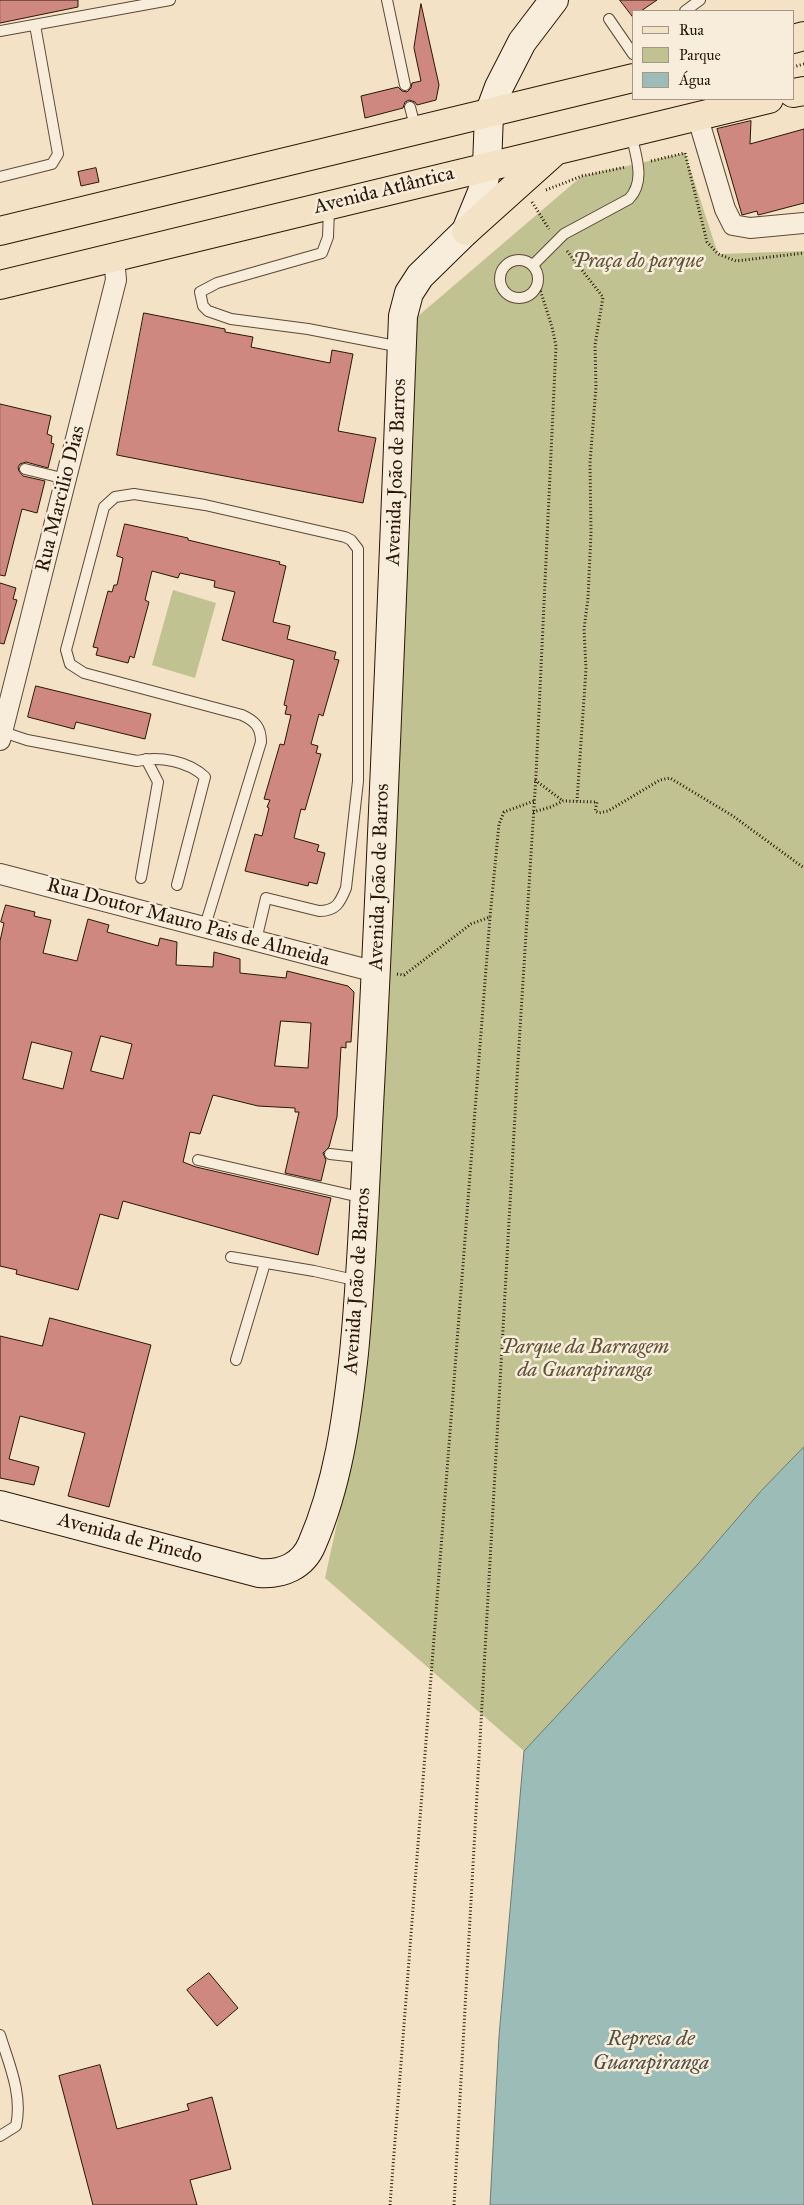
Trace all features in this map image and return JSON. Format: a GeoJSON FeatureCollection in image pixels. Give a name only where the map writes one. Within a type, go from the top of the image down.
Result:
{"type":"FeatureCollection","features":[{"type":"Feature","properties":{"kind":"main road"},"geometry":{"type":"LineString","coordinates":[[0,231],[413,119],[489,114],[632,78]]}},
{"type":"Feature","properties":{"kind":"main road","name":"Avenida Atlântica"},"geometry":{"type":"LineString","coordinates":[[0,285],[764,100]]}},
{"type":"Feature","properties":{"kind":"main road"},"geometry":{"type":"LineString","coordinates":[[466,231],[558,149]]}},
{"type":"Feature","properties":{"kind":"street","name":"Avenida João de Barros"},"geometry":{"type":"LineString","coordinates":[[259,1573],[275,1574],[290,1569],[311,1547],[333,1484],[349,1407],[360,1282],[367,1159],[403,316],[409,293],[420,276],[466,231],[482,194],[487,166],[489,114],[499,88],[522,42],[554,0]]}},
{"type":"Feature","properties":{"kind":"street"},"geometry":{"type":"LineString","coordinates":[[697,115],[725,209],[734,225],[750,228],[804,223]]}},
{"type":"Feature","properties":{"kind":"street","name":"Rua Marcilio Dias"},"geometry":{"type":"LineString","coordinates":[[1,734],[116,280],[114,257]]}},
{"type":"Feature","properties":{"kind":"street","name":"Rua Doutor Mauro Pais de Almeida"},"geometry":{"type":"LineString","coordinates":[[0,874],[206,922],[376,972]]}},
{"type":"Feature","properties":{"kind":"street","name":"Avenida de Pinedo"},"geometry":{"type":"LineString","coordinates":[[0,1505],[259,1573]]}},
{"type":"Feature","properties":{"kind":"lane"},"geometry":{"type":"LineString","coordinates":[[0,31],[170,0]]}},
{"type":"Feature","properties":{"kind":"lane"},"geometry":{"type":"LineString","coordinates":[[386,0],[405,85]]}},
{"type":"Feature","properties":{"kind":"lane"},"geometry":{"type":"LineString","coordinates":[[685,10],[700,0]]}},
{"type":"Feature","properties":{"kind":"lane"},"geometry":{"type":"LineString","coordinates":[[609,19],[632,51]]}},
{"type":"Feature","properties":{"kind":"lane"},"geometry":{"type":"LineString","coordinates":[[0,177],[52,164],[58,154],[35,24]]}},
{"type":"Feature","properties":{"kind":"lane"},"geometry":{"type":"LineString","coordinates":[[533,265],[564,234],[629,199],[635,192],[638,186],[639,170],[630,132]]}},
{"type":"Feature","properties":{"kind":"lane"},"geometry":{"type":"LineString","coordinates":[[330,204],[328,237],[322,254],[217,282],[200,292],[199,296],[203,306],[208,311],[231,319],[308,329],[402,348]]}},
{"type":"Feature","properties":{"kind":"lane"},"geometry":{"type":"LineString","coordinates":[[516,259],[525,260],[533,265],[538,274],[538,283],[534,292],[526,297],[517,299],[508,296],[502,289],[499,280],[501,270],[507,263],[516,259]]}},
{"type":"Feature","properties":{"kind":"lane"},"geometry":{"type":"LineString","coordinates":[[25,469],[66,479]]}},
{"type":"Feature","properties":{"kind":"lane"},"geometry":{"type":"LineString","coordinates":[[206,922],[261,742],[261,736],[259,728],[253,720],[84,673],[70,664],[66,650],[104,507],[108,502],[122,495],[134,494],[205,506],[345,537],[351,540],[358,549],[358,781],[346,889],[339,904],[328,911],[319,911],[266,898],[257,936]]}},
{"type":"Feature","properties":{"kind":"lane"},"geometry":{"type":"LineString","coordinates":[[1,734],[137,761],[146,759],[167,760],[198,770],[205,777],[177,885]]}},
{"type":"Feature","properties":{"kind":"lane"},"geometry":{"type":"LineString","coordinates":[[140,878],[158,782],[146,759]]}},
{"type":"Feature","properties":{"kind":"lane"},"geometry":{"type":"LineString","coordinates":[[330,1154],[367,1159]]}},
{"type":"Feature","properties":{"kind":"lane"},"geometry":{"type":"LineString","coordinates":[[198,1160],[364,1198]]}},
{"type":"Feature","properties":{"kind":"lane"},"geometry":{"type":"LineString","coordinates":[[231,1256],[314,1271],[360,1282]]}},
{"type":"Feature","properties":{"kind":"lane"},"geometry":{"type":"LineString","coordinates":[[236,1360],[265,1263]]}},
{"type":"Feature","properties":{"kind":"lane"},"geometry":{"type":"LineString","coordinates":[[0,2035],[4,2063],[17,2090],[20,2111],[16,2126],[0,2136]]}},
{"type":"Feature","properties":{"kind":"path"},"geometry":{"type":"LineString","coordinates":[[528,196],[558,241],[603,297],[595,344],[596,387],[590,463],[590,561],[584,629],[586,669],[577,801]]}},
{"type":"Feature","properties":{"kind":"path"},"geometry":{"type":"LineString","coordinates":[[454,2205],[536,780],[556,346],[538,283]]}},
{"type":"Feature","properties":{"kind":"path"},"geometry":{"type":"LineString","coordinates":[[533,812],[551,807],[563,801],[597,802],[595,811],[599,813],[608,811],[660,780],[670,778],[733,816],[804,868]]}},
{"type":"Feature","properties":{"kind":"path"},"geometry":{"type":"LineString","coordinates":[[536,780],[563,801]]}},
{"type":"Feature","properties":{"kind":"path"},"geometry":{"type":"LineString","coordinates":[[390,2205],[490,917],[499,824],[504,812],[534,801]]}},
{"type":"Feature","properties":{"kind":"path"},"geometry":{"type":"LineString","coordinates":[[376,972],[404,975],[472,924],[490,917]]}},
{"type":"Feature","properties":{"kind":"green space","name":"Parque da Barragem da Guarapiranga"},"geometry":{"type":"Polygon","coordinates":[[[685,153],[718,254],[804,251],[804,1732],[516,1850],[524,1751],[325,1578],[361,1414],[389,998],[417,317],[582,176],[685,153]]]}},
{"type":"Feature","properties":{"kind":"green space"},"geometry":{"type":"Polygon","coordinates":[[[173,590],[216,603],[195,678],[152,665],[173,590]]]}},
{"type":"Feature","properties":{"kind":"water","name":"Represa de Guarapiranga"},"geometry":{"type":"Polygon","coordinates":[[[804,1447],[804,2205],[490,2205],[499,2036],[524,1751],[698,1564],[761,1491],[804,1447]]]}},
{"type":"Feature","properties":{"kind":"building"},"geometry":{"type":"Polygon","coordinates":[[[0,0],[78,0],[78,7],[0,23],[0,0]]]}},
{"type":"Feature","properties":{"kind":"building"},"geometry":{"type":"Polygon","coordinates":[[[620,0],[657,0],[642,10],[632,10],[632,16],[620,0]]]}},
{"type":"Feature","properties":{"kind":"building"},"geometry":{"type":"Polygon","coordinates":[[[421,4],[439,85],[436,100],[417,105],[409,100],[405,102],[403,108],[365,118],[361,96],[398,87],[402,91],[407,92],[411,88],[412,83],[421,81],[414,48],[421,4]]]}},
{"type":"Feature","properties":{"kind":"building"},"geometry":{"type":"Polygon","coordinates":[[[751,121],[750,144],[804,129],[804,203],[758,215],[757,211],[742,215],[717,129],[751,121]]]}},
{"type":"Feature","properties":{"kind":"building"},"geometry":{"type":"Polygon","coordinates":[[[96,168],[99,182],[81,186],[78,172],[96,168]]]}},
{"type":"Feature","properties":{"kind":"building"},"geometry":{"type":"Polygon","coordinates":[[[144,313],[225,329],[225,332],[253,337],[251,347],[330,363],[332,350],[353,354],[338,431],[376,438],[363,503],[117,455],[144,313]]]}},
{"type":"Feature","properties":{"kind":"building"},"geometry":{"type":"Polygon","coordinates":[[[0,404],[51,416],[47,434],[52,436],[51,443],[54,444],[48,468],[26,462],[18,467],[23,476],[45,481],[37,513],[22,509],[5,576],[0,575],[0,404]]]}},
{"type":"Feature","properties":{"kind":"building"},"geometry":{"type":"Polygon","coordinates":[[[125,524],[280,562],[279,564],[286,566],[273,622],[290,626],[287,639],[336,652],[334,659],[339,660],[323,716],[319,714],[311,744],[318,746],[316,753],[321,754],[305,810],[301,809],[294,838],[319,845],[317,851],[325,853],[317,884],[309,882],[308,886],[245,871],[255,834],[262,836],[270,800],[264,799],[280,744],[284,745],[291,715],[285,714],[287,706],[284,705],[294,660],[222,640],[235,592],[214,587],[215,581],[180,573],[178,578],[152,571],[145,600],[149,602],[134,658],[130,656],[128,663],[96,655],[98,648],[93,647],[108,591],[112,592],[114,585],[117,585],[123,558],[117,556],[125,524]]]}},
{"type":"Feature","properties":{"kind":"building"},"geometry":{"type":"Polygon","coordinates":[[[0,583],[16,588],[13,599],[17,600],[4,644],[0,643],[0,583]]]}},
{"type":"Feature","properties":{"kind":"building"},"geometry":{"type":"Polygon","coordinates":[[[36,686],[151,714],[145,739],[76,722],[74,729],[28,717],[36,686]]]}},
{"type":"Feature","properties":{"kind":"building"},"geometry":{"type":"Polygon","coordinates":[[[6,905],[35,912],[34,916],[51,920],[43,953],[77,961],[88,919],[109,925],[107,932],[158,946],[160,938],[177,942],[176,965],[213,967],[214,952],[240,959],[240,973],[286,978],[287,971],[348,986],[354,992],[351,1042],[346,1042],[346,1048],[341,1047],[337,1117],[329,1147],[323,1153],[326,1160],[321,1181],[285,1173],[299,1112],[295,1112],[295,1108],[258,1106],[213,1095],[200,1134],[190,1132],[183,1162],[196,1167],[331,1198],[318,1255],[123,1201],[118,1219],[100,1214],[78,1290],[16,1274],[17,1270],[0,1266],[0,941],[4,923],[1,922],[6,905]],[[281,1021],[275,1066],[308,1068],[311,1023],[281,1021]],[[101,1036],[91,1071],[123,1079],[132,1044],[101,1036]],[[32,1042],[23,1079],[63,1089],[72,1052],[32,1042]]]}},
{"type":"Feature","properties":{"kind":"building"},"geometry":{"type":"Polygon","coordinates":[[[50,1318],[151,1345],[109,1507],[68,1496],[85,1433],[20,1416],[9,1459],[39,1467],[34,1485],[0,1478],[0,1336],[42,1346],[50,1318]]]}},
{"type":"Feature","properties":{"kind":"building"},"geometry":{"type":"Polygon","coordinates":[[[209,1973],[238,2008],[217,2026],[187,1990],[209,1973]]]}},
{"type":"Feature","properties":{"kind":"building"},"geometry":{"type":"Polygon","coordinates":[[[100,2065],[117,2129],[189,2110],[187,2104],[212,2097],[231,2169],[190,2180],[197,2205],[93,2205],[59,2076],[100,2065]]]}},
{"type":"Feature","properties":{"kind":"park label","name":"Praça do parque"},"geometry":{"type":"Point","coordinates":[638,262]}}]}
